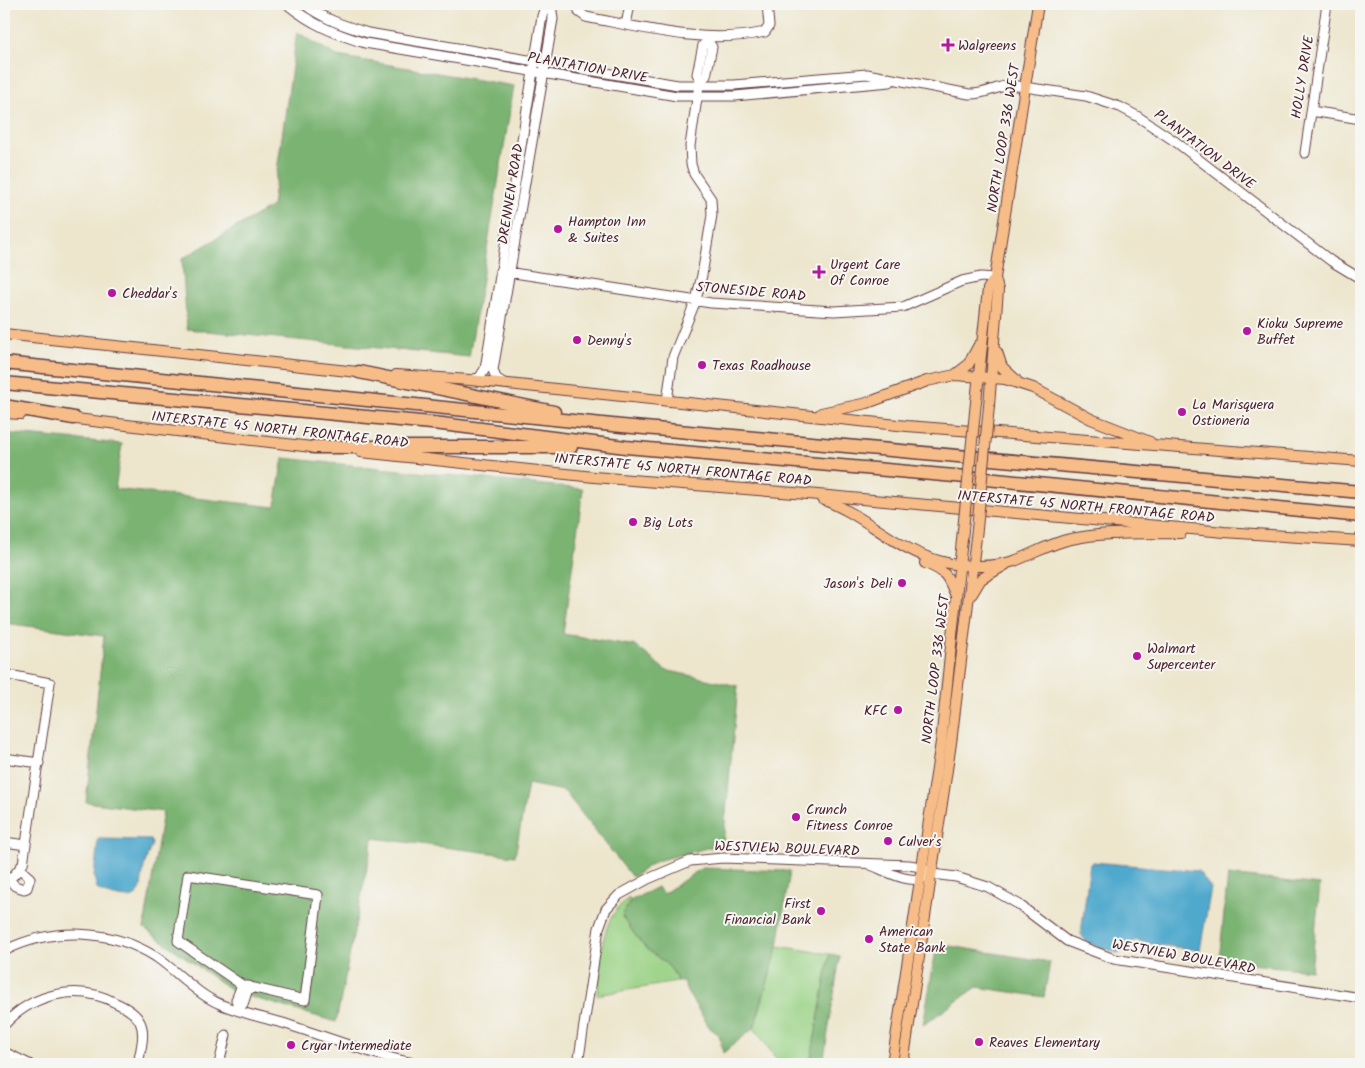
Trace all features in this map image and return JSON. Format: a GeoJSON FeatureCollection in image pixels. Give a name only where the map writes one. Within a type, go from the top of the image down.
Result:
{"type":"FeatureCollection","features":[{"type":"Feature","properties":{"kind":"highway"},"geometry":{"type":"LineString","coordinates":[[4,363],[622,426],[1361,492]]}},
{"type":"Feature","properties":{"kind":"highway"},"geometry":{"type":"LineString","coordinates":[[359,372],[622,426]]}},
{"type":"Feature","properties":{"kind":"highway"},"geometry":{"type":"LineString","coordinates":[[4,383],[442,424],[626,447],[966,477],[1361,516]]}},
{"type":"Feature","properties":{"kind":"highway"},"geometry":{"type":"LineString","coordinates":[[4,406],[74,418]]}},
{"type":"Feature","properties":{"kind":"highway"},"geometry":{"type":"LineString","coordinates":[[313,447],[626,447]]}},
{"type":"Feature","properties":{"kind":"main road","name":"NORTH LOOP 336 WEST"},"geometry":{"type":"LineString","coordinates":[[892,1064],[901,1041],[932,874],[953,734],[968,600],[974,565],[995,344],[998,290],[995,278],[1038,4]]}},
{"type":"Feature","properties":{"kind":"main road","name":"NORTH LOOP 336 WEST"},"geometry":{"type":"LineString","coordinates":[[903,1064],[901,1041],[920,880],[944,716],[982,340],[988,289],[995,278]]}},
{"type":"Feature","properties":{"kind":"main road"},"geometry":{"type":"LineString","coordinates":[[4,334],[359,372],[470,380],[800,415],[1161,447],[1361,461]]}},
{"type":"Feature","properties":{"kind":"main road"},"geometry":{"type":"LineString","coordinates":[[955,375],[968,364],[982,340]]}},
{"type":"Feature","properties":{"kind":"main road"},"geometry":{"type":"LineString","coordinates":[[995,344],[1002,367],[1019,382]]}},
{"type":"Feature","properties":{"kind":"main road"},"geometry":{"type":"LineString","coordinates":[[800,415],[833,412],[927,381],[955,375],[991,378],[1019,382],[1091,419],[1161,447]]}},
{"type":"Feature","properties":{"kind":"main road","name":"INTERSTATE 45 NORTH FRONTAGE ROAD"},"geometry":{"type":"LineString","coordinates":[[4,413],[74,418],[313,447],[594,477],[807,494],[1224,532],[1360,540]]}},
{"type":"Feature","properties":{"kind":"main road"},"geometry":{"type":"LineString","coordinates":[[807,494],[856,514],[888,537],[929,558],[974,565],[1013,562]]}},
{"type":"Feature","properties":{"kind":"main road"},"geometry":{"type":"LineString","coordinates":[[968,600],[981,579],[1013,562],[1069,539],[1094,535],[1224,532]]}},
{"type":"Feature","properties":{"kind":"main road"},"geometry":{"type":"LineString","coordinates":[[888,537],[903,553],[941,569],[947,575],[957,598]]}},
{"type":"Feature","properties":{"kind":"street","name":"PLANTATION DRIVE"},"geometry":{"type":"LineString","coordinates":[[287,4],[301,15],[336,34],[365,43],[625,88],[698,97],[735,96],[896,81]]}},
{"type":"Feature","properties":{"kind":"street","name":"DRENNEN ROAD"},"geometry":{"type":"LineString","coordinates":[[470,380],[480,377],[484,369],[534,60],[546,4]]}},
{"type":"Feature","properties":{"kind":"street","name":"DRENNEN ROAD"},"geometry":{"type":"LineString","coordinates":[[505,384],[496,378],[494,370],[553,19],[551,4]]}},
{"type":"Feature","properties":{"kind":"street"},"geometry":{"type":"LineString","coordinates":[[579,4],[579,12],[586,18],[708,39],[765,32],[769,26],[767,4]]}},
{"type":"Feature","properties":{"kind":"street"},"geometry":{"type":"LineString","coordinates":[[626,25],[630,4]]}},
{"type":"Feature","properties":{"kind":"street","name":"HOLLY DRIVE"},"geometry":{"type":"LineString","coordinates":[[1305,153],[1327,4]]}},
{"type":"Feature","properties":{"kind":"street","name":"PLANTATION DRIVE"},"geometry":{"type":"LineString","coordinates":[[305,5],[340,24],[368,33],[546,62],[627,78],[700,82],[866,74],[972,94],[981,94],[1010,84],[1086,96],[1120,107],[1137,116],[1176,142],[1331,261],[1361,279]]}},
{"type":"Feature","properties":{"kind":"street"},"geometry":{"type":"LineString","coordinates":[[301,15],[305,5]]}},
{"type":"Feature","properties":{"kind":"street"},"geometry":{"type":"LineString","coordinates":[[667,401],[673,357],[696,300],[712,214],[711,199],[694,174],[691,164],[690,146],[700,82],[697,74],[705,59],[703,45],[708,39]]}},
{"type":"Feature","properties":{"kind":"street"},"geometry":{"type":"LineString","coordinates":[[1311,111],[1361,119]]}},
{"type":"Feature","properties":{"kind":"street","name":"STONESIDE ROAD"},"geometry":{"type":"LineString","coordinates":[[500,271],[729,306],[819,310],[895,308],[939,293],[962,281],[981,277],[995,278]]}},
{"type":"Feature","properties":{"kind":"street"},"geometry":{"type":"LineString","coordinates":[[4,674],[50,683],[26,845],[20,868],[6,880],[24,889],[27,888],[30,878],[20,868]]}},
{"type":"Feature","properties":{"kind":"street"},"geometry":{"type":"LineString","coordinates":[[4,758],[38,763]]}},
{"type":"Feature","properties":{"kind":"street"},"geometry":{"type":"LineString","coordinates":[[4,842],[26,845]]}},
{"type":"Feature","properties":{"kind":"street","name":"WESTVIEW BOULEVARD"},"geometry":{"type":"LineString","coordinates":[[578,1064],[598,928],[606,909],[619,895],[648,879],[690,861],[723,858],[870,864],[890,863],[922,867],[932,874],[956,877],[988,887],[1018,904],[1062,938],[1078,947],[1114,959],[1361,998]]}},
{"type":"Feature","properties":{"kind":"street","name":"WESTVIEW BOULEVARD"},"geometry":{"type":"LineString","coordinates":[[870,864],[889,873],[920,880]]}},
{"type":"Feature","properties":{"kind":"street"},"geometry":{"type":"LineString","coordinates":[[920,880],[932,874]]}},
{"type":"Feature","properties":{"kind":"street"},"geometry":{"type":"LineString","coordinates":[[188,875],[318,895],[305,1000],[246,985],[178,942],[188,875]]}},
{"type":"Feature","properties":{"kind":"street"},"geometry":{"type":"LineString","coordinates":[[4,951],[21,943],[56,935],[90,934],[119,940],[157,958],[205,996],[419,1064]]}},
{"type":"Feature","properties":{"kind":"street"},"geometry":{"type":"LineString","coordinates":[[237,1007],[243,1004],[246,985]]}},
{"type":"Feature","properties":{"kind":"street"},"geometry":{"type":"LineString","coordinates":[[4,1025],[26,1005],[54,994],[81,992],[96,994],[129,1010],[140,1021],[142,1037],[138,1064]]}},
{"type":"Feature","properties":{"kind":"street"},"geometry":{"type":"LineString","coordinates":[[220,1064],[226,1035]]}},
{"type":"Feature","properties":{"kind":"street"},"geometry":{"type":"LineString","coordinates":[[4,1052],[30,1064]]}},
{"type":"Feature","properties":{"kind":"green space"},"geometry":{"type":"Polygon","coordinates":[[[297,32],[337,56],[514,86],[469,357],[187,329],[182,259],[272,206],[297,32]]]}},
{"type":"Feature","properties":{"kind":"green space"},"geometry":{"type":"Polygon","coordinates":[[[4,433],[122,444],[115,489],[275,507],[283,458],[583,489],[563,634],[636,646],[665,670],[738,686],[723,844],[656,861],[632,877],[564,791],[528,784],[515,856],[373,838],[336,1022],[234,992],[144,928],[163,812],[86,802],[104,636],[4,623],[4,433]]]}},
{"type":"Feature","properties":{"kind":"green space"},"geometry":{"type":"Polygon","coordinates":[[[702,868],[790,871],[778,946],[754,1028],[723,1053],[719,1035],[710,1028],[687,992],[684,981],[677,982],[675,975],[668,965],[643,945],[622,916],[630,901],[657,887],[663,894],[702,868]]]}},
{"type":"Feature","properties":{"kind":"green space"},"geometry":{"type":"Polygon","coordinates":[[[1228,875],[1320,885],[1311,970],[1219,961],[1228,875]]]}},
{"type":"Feature","properties":{"kind":"green space"},"geometry":{"type":"Polygon","coordinates":[[[629,898],[630,901],[622,917],[643,945],[668,965],[675,975],[677,982],[597,995],[606,929],[611,917],[629,898]]]}},
{"type":"Feature","properties":{"kind":"green space"},"geometry":{"type":"Polygon","coordinates":[[[937,944],[1050,962],[1044,997],[977,987],[923,1025],[937,944]]]}},
{"type":"Feature","properties":{"kind":"green space"},"geometry":{"type":"Polygon","coordinates":[[[778,946],[830,954],[810,1064],[780,1064],[754,1028],[778,946]]]}},
{"type":"Feature","properties":{"kind":"green space"},"geometry":{"type":"Polygon","coordinates":[[[830,954],[840,956],[823,1064],[810,1064],[830,954]]]}},
{"type":"Feature","properties":{"kind":"water"},"geometry":{"type":"Polygon","coordinates":[[[98,839],[150,840],[152,844],[144,867],[140,890],[133,897],[119,897],[97,889],[94,877],[98,839]]]}},
{"type":"Feature","properties":{"kind":"water"},"geometry":{"type":"Polygon","coordinates":[[[1093,862],[1198,871],[1211,888],[1200,950],[1151,944],[1135,940],[1118,953],[1087,943],[1081,934],[1090,864],[1093,862]]]}},
{"type":"Feature","properties":{"kind":"place","name":"Walgreens"},"geometry":{"type":"Point","coordinates":[948,45]}},
{"type":"Feature","properties":{"kind":"place","name":"Hampton Inn & Suites"},"geometry":{"type":"Point","coordinates":[558,229]}},
{"type":"Feature","properties":{"kind":"place","name":"Urgent Care Of Conroe"},"geometry":{"type":"Point","coordinates":[819,272]}},
{"type":"Feature","properties":{"kind":"place","name":"Cheddar's"},"geometry":{"type":"Point","coordinates":[112,293]}},
{"type":"Feature","properties":{"kind":"place","name":"Kioku Supreme Buffet"},"geometry":{"type":"Point","coordinates":[1247,331]}},
{"type":"Feature","properties":{"kind":"place","name":"Denny's"},"geometry":{"type":"Point","coordinates":[577,340]}},
{"type":"Feature","properties":{"kind":"place","name":"Texas Roadhouse"},"geometry":{"type":"Point","coordinates":[702,365]}},
{"type":"Feature","properties":{"kind":"place","name":"La Marisquera Ostioneria"},"geometry":{"type":"Point","coordinates":[1182,412]}},
{"type":"Feature","properties":{"kind":"place","name":"Big Lots"},"geometry":{"type":"Point","coordinates":[633,522]}},
{"type":"Feature","properties":{"kind":"place","name":"Jason's Deli"},"geometry":{"type":"Point","coordinates":[902,583]}},
{"type":"Feature","properties":{"kind":"place","name":"Walmart Supercenter"},"geometry":{"type":"Point","coordinates":[1137,656]}},
{"type":"Feature","properties":{"kind":"place","name":"KFC"},"geometry":{"type":"Point","coordinates":[898,710]}},
{"type":"Feature","properties":{"kind":"place","name":"Crunch Fitness Conroe"},"geometry":{"type":"Point","coordinates":[796,817]}},
{"type":"Feature","properties":{"kind":"place","name":"Culver's"},"geometry":{"type":"Point","coordinates":[888,841]}},
{"type":"Feature","properties":{"kind":"place","name":"First Financial Bank"},"geometry":{"type":"Point","coordinates":[821,911]}},
{"type":"Feature","properties":{"kind":"place","name":"American State Bank"},"geometry":{"type":"Point","coordinates":[869,939]}},
{"type":"Feature","properties":{"kind":"place","name":"Reaves Elementary"},"geometry":{"type":"Point","coordinates":[979,1042]}},
{"type":"Feature","properties":{"kind":"place","name":"Cryar Intermediate"},"geometry":{"type":"Point","coordinates":[291,1045]}}]}
